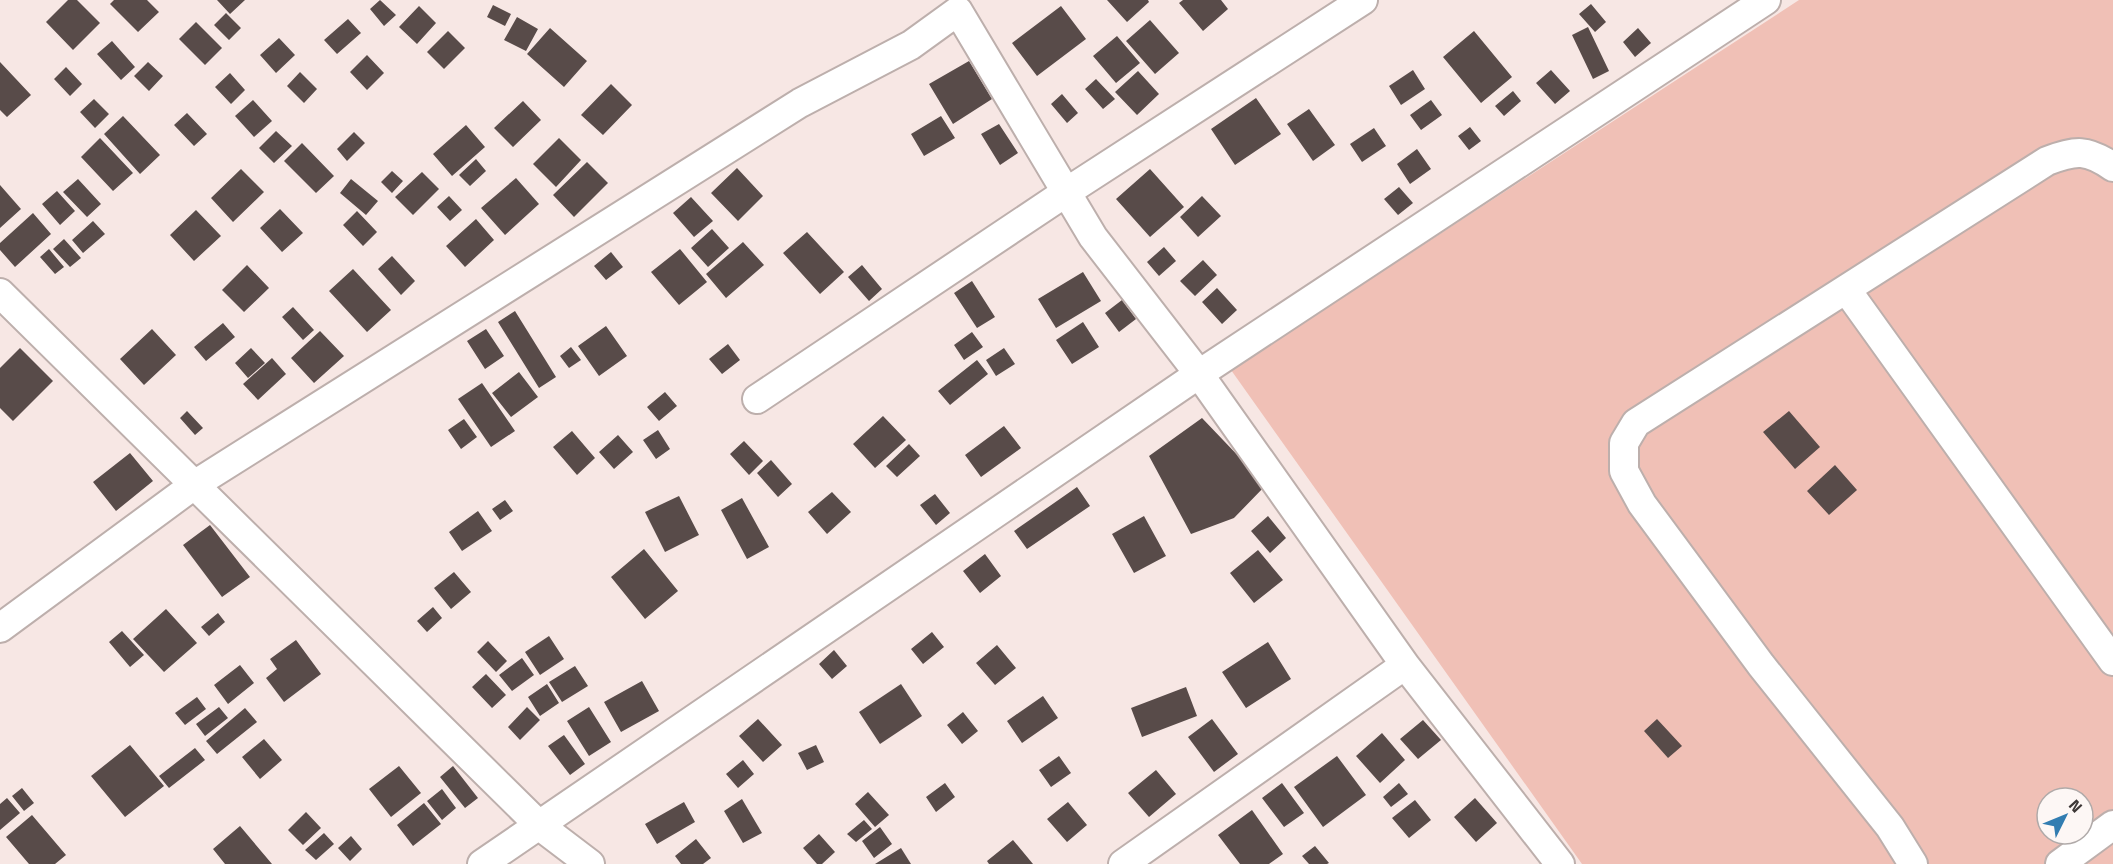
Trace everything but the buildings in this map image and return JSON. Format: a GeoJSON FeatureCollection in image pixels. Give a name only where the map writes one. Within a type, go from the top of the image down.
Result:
{"type":"FeatureCollection","features":[{"type":"Feature","properties":{"kind":"street"},"geometry":{"type":"LineString","coordinates":[[757,399],[1065,193],[1363,0]]}},
{"type":"Feature","properties":{"kind":"street"},"geometry":{"type":"LineString","coordinates":[[482,864],[1199,374],[1766,0]]}},
{"type":"Feature","properties":{"kind":"street"},"geometry":{"type":"LineString","coordinates":[[0,628],[194,485],[800,103],[911,45],[966,5],[1065,193],[1093,237],[1199,374],[1405,665],[1560,864]]}},
{"type":"Feature","properties":{"kind":"street"},"geometry":{"type":"LineString","coordinates":[[1913,864],[1890,827],[1761,665],[1642,504],[1624,471],[1624,443],[1636,423],[2047,160],[2069,153],[2087,153],[2113,167]]}},
{"type":"Feature","properties":{"kind":"street"},"geometry":{"type":"LineString","coordinates":[[1846,289],[2113,661]]}},
{"type":"Feature","properties":{"kind":"street"},"geometry":{"type":"LineString","coordinates":[[0,293],[540,826],[590,864]]}},
{"type":"Feature","properties":{"kind":"street"},"geometry":{"type":"LineString","coordinates":[[1123,864],[1405,665]]}},
{"type":"Feature","properties":{"kind":"street"},"geometry":{"type":"LineString","coordinates":[[2060,864],[2113,825]]}},
{"type":"Feature","properties":{"kind":"shaded area"},"geometry":{"type":"Polygon","coordinates":[[[1799,0],[2113,0],[2113,864],[1582,864],[1231,370],[1799,0]]]}}]}
